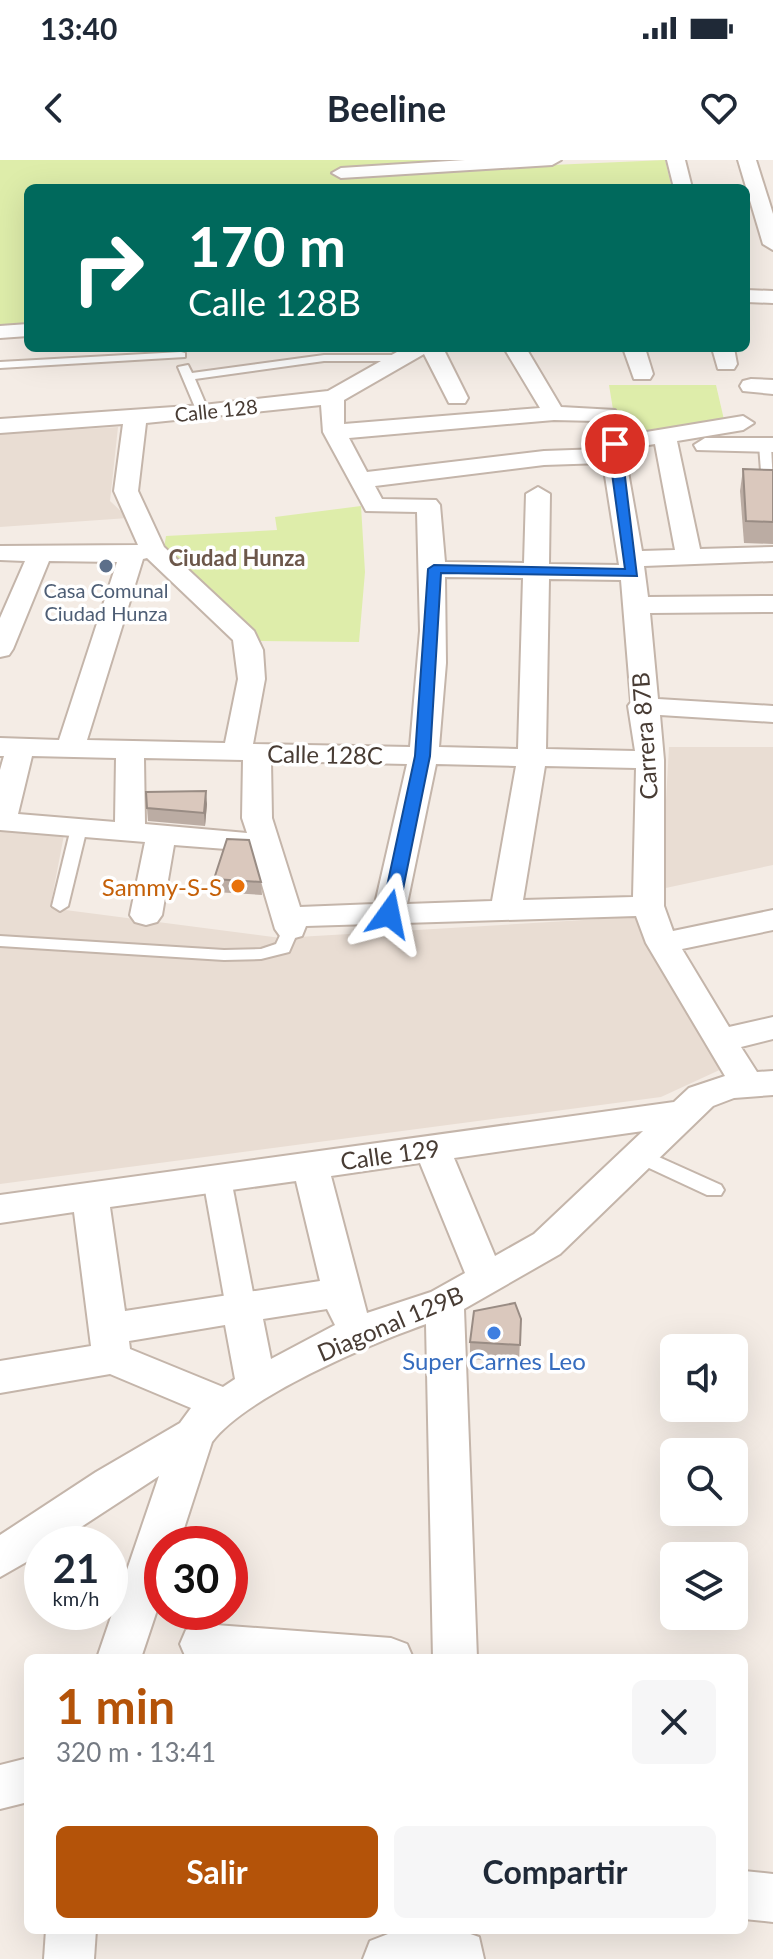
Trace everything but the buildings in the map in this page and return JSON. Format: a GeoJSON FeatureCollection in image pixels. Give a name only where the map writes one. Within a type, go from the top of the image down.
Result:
{"type":"FeatureCollection","features":[{"type":"Feature","properties":{"kind":"street"},"geometry":{"type":"LineString","coordinates":[[341,173],[552,160]]}},
{"type":"Feature","properties":{"kind":"street"},"geometry":{"type":"LineString","coordinates":[[676,160],[682,184]]}},
{"type":"Feature","properties":{"kind":"street"},"geometry":{"type":"LineString","coordinates":[[747,160],[756,220],[773,244]]}},
{"type":"Feature","properties":{"kind":"street"},"geometry":{"type":"LineString","coordinates":[[750,296],[773,297]]}},
{"type":"Feature","properties":{"kind":"street"},"geometry":{"type":"LineString","coordinates":[[0,332],[24,330]]}},
{"type":"Feature","properties":{"kind":"street"},"geometry":{"type":"LineString","coordinates":[[434,352],[453,392]]}},
{"type":"Feature","properties":{"kind":"street"},"geometry":{"type":"LineString","coordinates":[[334,432],[554,413],[517,352]]}},
{"type":"Feature","properties":{"kind":"street"},"geometry":{"type":"LineString","coordinates":[[635,352],[642,374]]}},
{"type":"Feature","properties":{"kind":"street","name":"Calle 128"},"geometry":{"type":"LineString","coordinates":[[0,426],[135,418],[334,397],[409,353]]}},
{"type":"Feature","properties":{"kind":"street"},"geometry":{"type":"LineString","coordinates":[[334,397],[334,432],[363,480],[374,506],[428,505],[434,569],[423,756],[389,914]]}},
{"type":"Feature","properties":{"kind":"street","name":"Carrera 87B"},"geometry":{"type":"LineString","coordinates":[[554,413],[606,414],[615,450],[632,566],[642,706],[650,760],[648,906],[662,943],[722,1040],[760,1084]]}},
{"type":"Feature","properties":{"kind":"street"},"geometry":{"type":"LineString","coordinates":[[70,749],[142,552],[124,478],[135,418]]}},
{"type":"Feature","properties":{"kind":"street"},"geometry":{"type":"LineString","coordinates":[[363,480],[615,450],[743,423]]}},
{"type":"Feature","properties":{"kind":"street"},"geometry":{"type":"LineString","coordinates":[[666,441],[769,445]]}},
{"type":"Feature","properties":{"kind":"street"},"geometry":{"type":"LineString","coordinates":[[666,441],[689,556]]}},
{"type":"Feature","properties":{"kind":"street"},"geometry":{"type":"LineString","coordinates":[[506,910],[532,758],[538,494]]}},
{"type":"Feature","properties":{"kind":"street"},"geometry":{"type":"LineString","coordinates":[[0,553],[142,552],[245,637],[249,646],[247,752],[257,818],[289,923],[389,914],[648,906]]}},
{"type":"Feature","properties":{"kind":"street"},"geometry":{"type":"LineString","coordinates":[[0,649],[40,554]]}},
{"type":"Feature","properties":{"kind":"street"},"geometry":{"type":"LineString","coordinates":[[434,569],[536,573],[632,566],[689,556],[771,561]]}},
{"type":"Feature","properties":{"kind":"street"},"geometry":{"type":"LineString","coordinates":[[635,605],[773,604]]}},
{"type":"Feature","properties":{"kind":"street"},"geometry":{"type":"LineString","coordinates":[[642,706],[773,714]]}},
{"type":"Feature","properties":{"kind":"street"},"geometry":{"type":"LineString","coordinates":[[10,748],[0,821],[263,843]]}},
{"type":"Feature","properties":{"kind":"street","name":"Calle 128C"},"geometry":{"type":"LineString","coordinates":[[10,748],[650,760]]}},
{"type":"Feature","properties":{"kind":"street"},"geometry":{"type":"LineString","coordinates":[[130,750],[130,833]]}},
{"type":"Feature","properties":{"kind":"street"},"geometry":{"type":"LineString","coordinates":[[146,915],[161,835]]}},
{"type":"Feature","properties":{"kind":"street"},"geometry":{"type":"LineString","coordinates":[[662,943],[773,920]]}},
{"type":"Feature","properties":{"kind":"street"},"geometry":{"type":"LineString","coordinates":[[722,1040],[773,1028]]}},
{"type":"Feature","properties":{"kind":"street","name":"Calle 129"},"geometry":{"type":"LineString","coordinates":[[0,1209],[679,1114],[715,1090],[760,1084]]}},
{"type":"Feature","properties":{"kind":"street","name":"Diagonal 129B"},"geometry":{"type":"LineString","coordinates":[[0,1558],[111,1484],[194,1435],[241,1396],[352,1334],[445,1302],[487,1281],[547,1244],[641,1156],[679,1114]]}},
{"type":"Feature","properties":{"kind":"street"},"geometry":{"type":"LineString","coordinates":[[432,1149],[487,1281]]}},
{"type":"Feature","properties":{"kind":"street"},"geometry":{"type":"LineString","coordinates":[[310,1166],[352,1334]]}},
{"type":"Feature","properties":{"kind":"street"},"geometry":{"type":"LineString","coordinates":[[110,1344],[241,1396],[241,1308],[217,1179]]}},
{"type":"Feature","properties":{"kind":"street"},"geometry":{"type":"LineString","coordinates":[[90,1197],[110,1344]]}},
{"type":"Feature","properties":{"kind":"street"},"geometry":{"type":"LineString","coordinates":[[0,1377],[241,1308],[343,1292]]}},
{"type":"Feature","properties":{"kind":"street"},"geometry":{"type":"LineString","coordinates":[[445,1302],[455,1654]]}},
{"type":"Feature","properties":{"kind":"street"},"geometry":{"type":"LineString","coordinates":[[120,1654],[194,1435]]}},
{"type":"Feature","properties":{"kind":"street"},"geometry":{"type":"LineString","coordinates":[[202,1644],[322,1654]]}},
{"type":"Feature","properties":{"kind":"street"},"geometry":{"type":"LineString","coordinates":[[0,1787],[24,1781]]}},
{"type":"Feature","properties":{"kind":"street"},"geometry":{"type":"LineString","coordinates":[[748,1895],[773,1898]]}},
{"type":"Feature","properties":{"kind":"street"},"geometry":{"type":"LineString","coordinates":[[69,1959],[71,1934]]}},
{"type":"Feature","properties":{"kind":"street"},"geometry":{"type":"LineString","coordinates":[[388,1959],[461,1948]]}},
{"type":"Feature","properties":{"kind":"lane"},"geometry":{"type":"LineString","coordinates":[[0,365],[180,352],[187,377],[203,412]]}},
{"type":"Feature","properties":{"kind":"lane"},"geometry":{"type":"LineString","coordinates":[[187,377],[324,358],[409,353]]}},
{"type":"Feature","properties":{"kind":"lane"},"geometry":{"type":"LineString","coordinates":[[768,484],[769,445]]}},
{"type":"Feature","properties":{"kind":"lane"},"geometry":{"type":"LineString","coordinates":[[60,906],[79,828]]}},
{"type":"Feature","properties":{"kind":"lane"},"geometry":{"type":"LineString","coordinates":[[0,941],[62,942],[224,955],[261,954],[283,948],[289,923]]}},
{"type":"Feature","properties":{"kind":"lane"},"geometry":{"type":"LineString","coordinates":[[641,1156],[714,1190]]}},
{"type":"Feature","properties":{"kind":"shaded area"},"geometry":{"type":"Polygon","coordinates":[[[118,427],[110,501],[128,518],[0,527],[0,434],[118,427]]]}},
{"type":"Feature","properties":{"kind":"shaded area"},"geometry":{"type":"Polygon","coordinates":[[[669,747],[773,747],[773,865],[661,889],[669,747]]]}},
{"type":"Feature","properties":{"kind":"shaded area"},"geometry":{"type":"Polygon","coordinates":[[[0,830],[64,835],[50,908],[281,938],[634,917],[726,1067],[661,1097],[0,1184],[0,830]]]}},
{"type":"Feature","properties":{"kind":"green space"},"geometry":{"type":"Polygon","coordinates":[[[0,160],[549,160],[552,165],[665,160],[671,184],[24,184],[24,331],[0,333],[0,160]]]}},
{"type":"Feature","properties":{"kind":"green space"},"geometry":{"type":"Polygon","coordinates":[[[609,385],[716,385],[725,424],[618,440],[609,385]]]}},
{"type":"Feature","properties":{"kind":"green space"},"geometry":{"type":"Polygon","coordinates":[[[361,506],[365,572],[359,642],[259,641],[164,548],[166,536],[277,530],[275,517],[361,506]]]}},
{"type":"Feature","properties":{"kind":"place","name":"Casa Comunal Ciudad Hunza"},"geometry":{"type":"Point","coordinates":[106,566]}},
{"type":"Feature","properties":{"kind":"place","name":"Sammy-S-S"},"geometry":{"type":"Point","coordinates":[238,886]}},
{"type":"Feature","properties":{"kind":"place","name":"Super Carnes Leo"},"geometry":{"type":"Point","coordinates":[494,1333]}},
{"type":"Feature","properties":{"kind":"district","name":"Ciudad Hunza"},"geometry":{"type":"Point","coordinates":[237,557]}},
{"type":"Feature","properties":{"kind":"route"},"geometry":{"type":"LineString","coordinates":[[389,914],[423,756],[429,695],[434,569],[633,573],[615,444]]}}]}
